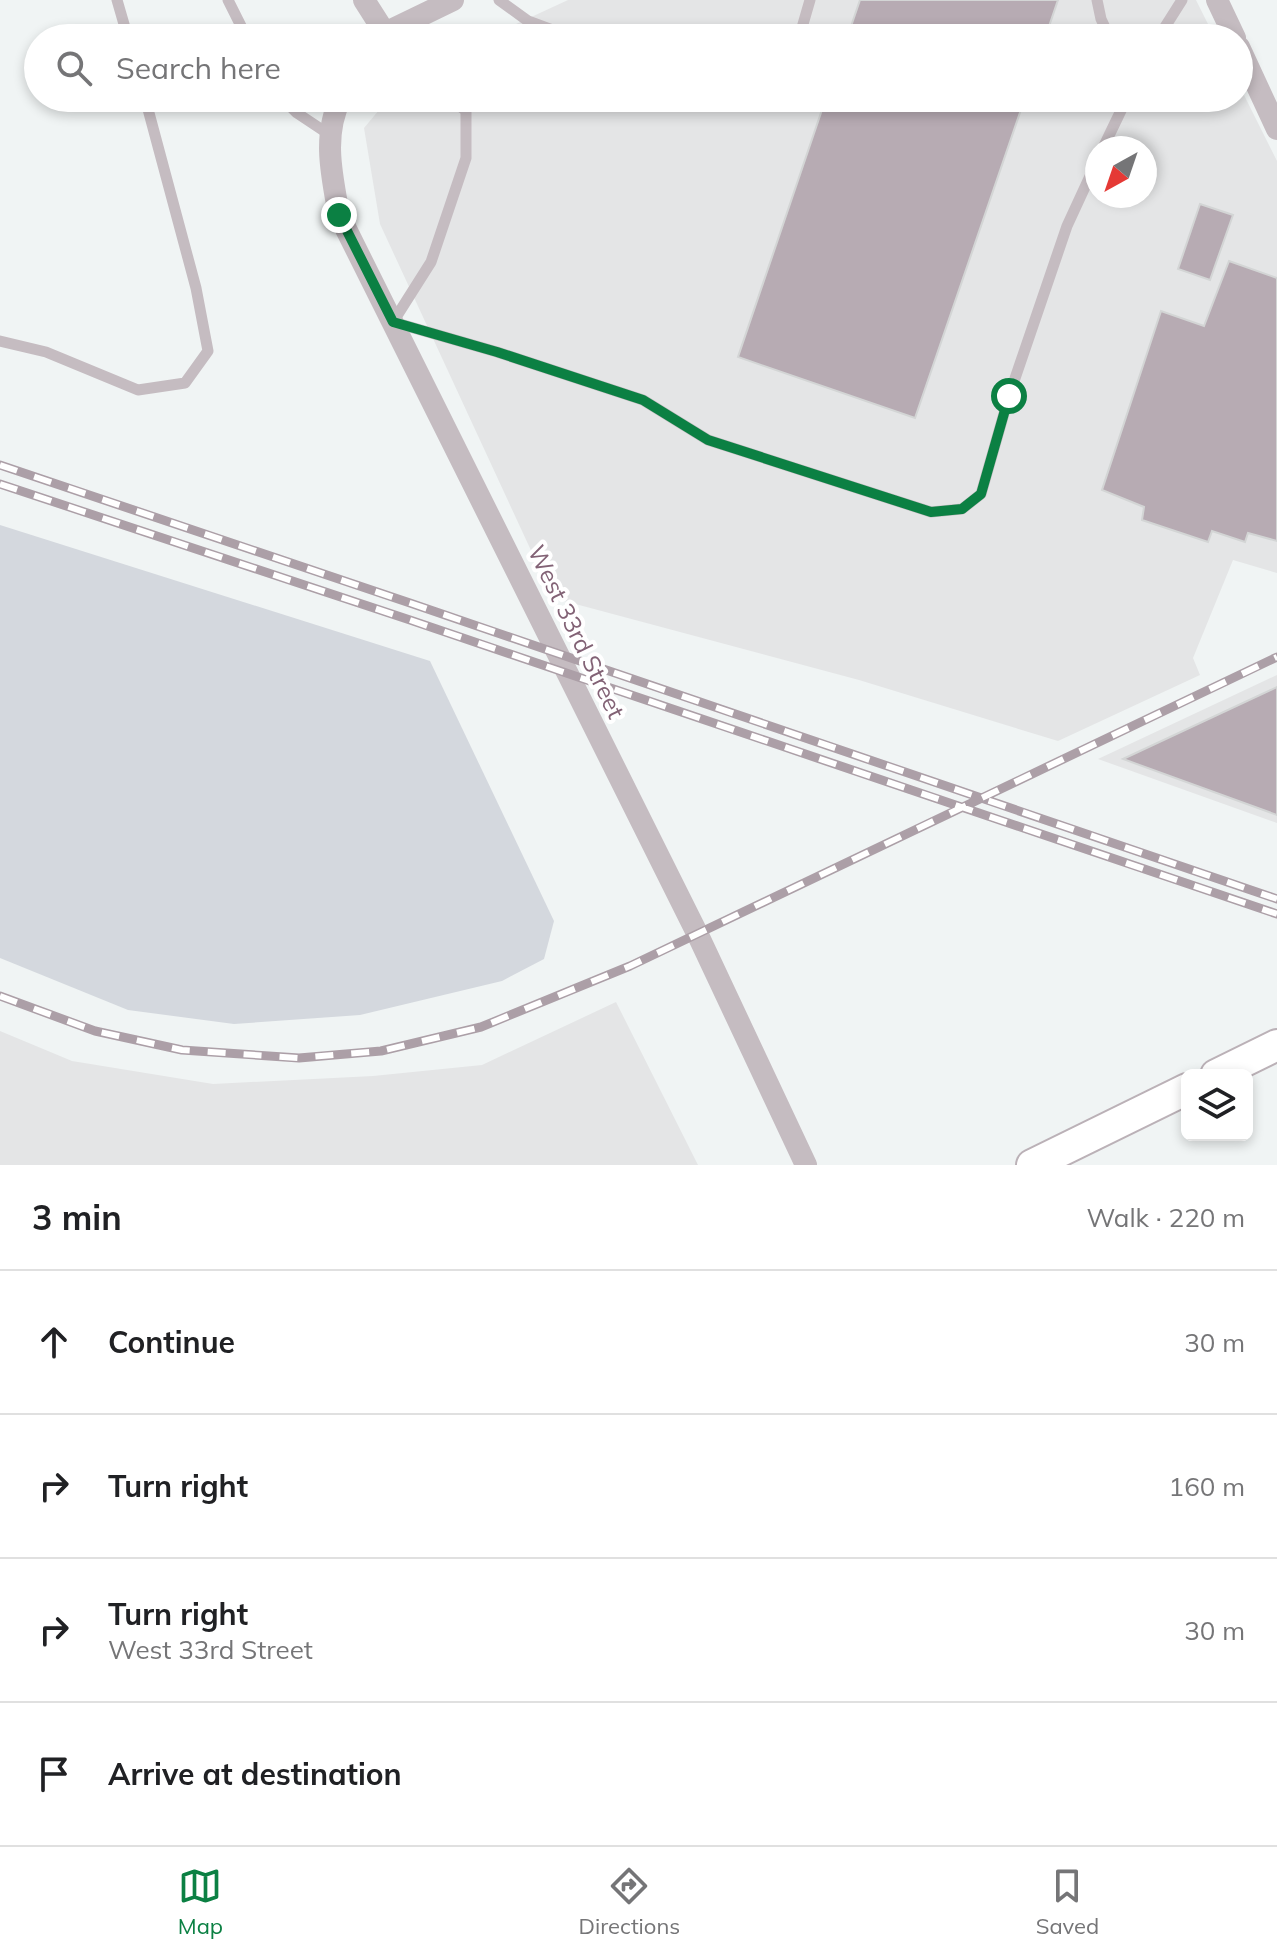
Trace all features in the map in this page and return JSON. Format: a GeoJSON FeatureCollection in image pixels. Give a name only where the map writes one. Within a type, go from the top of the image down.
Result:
{"type":"FeatureCollection","features":[{"type":"Feature","properties":{"kind":"main road"},"geometry":{"type":"LineString","coordinates":[[1228,1069],[1277,1045]]}},
{"type":"Feature","properties":{"kind":"main road"},"geometry":{"type":"LineString","coordinates":[[1032,1165],[1181,1092]]}},
{"type":"Feature","properties":{"kind":"street"},"geometry":{"type":"LineString","coordinates":[[364,0],[377,24]]}},
{"type":"Feature","properties":{"kind":"street"},"geometry":{"type":"LineString","coordinates":[[406,24],[453,0]]}},
{"type":"Feature","properties":{"kind":"street"},"geometry":{"type":"LineString","coordinates":[[1217,0],[1228,24]]}},
{"type":"Feature","properties":{"kind":"street"},"geometry":{"type":"LineString","coordinates":[[1253,77],[1277,129]]}},
{"type":"Feature","properties":{"kind":"street","name":"West 33rd Street"},"geometry":{"type":"LineString","coordinates":[[334,116],[329,163],[339,215],[697,933],[806,1165]]}},
{"type":"Feature","properties":{"kind":"lane"},"geometry":{"type":"LineString","coordinates":[[117,0],[124,24]]}},
{"type":"Feature","properties":{"kind":"lane"},"geometry":{"type":"LineString","coordinates":[[228,0],[240,24]]}},
{"type":"Feature","properties":{"kind":"lane"},"geometry":{"type":"LineString","coordinates":[[499,0],[536,24]]}},
{"type":"Feature","properties":{"kind":"lane"},"geometry":{"type":"LineString","coordinates":[[803,24],[810,0]]}},
{"type":"Feature","properties":{"kind":"lane"},"geometry":{"type":"LineString","coordinates":[[1097,0],[1103,24]]}},
{"type":"Feature","properties":{"kind":"lane"},"geometry":{"type":"LineString","coordinates":[[1167,24],[1182,0]]}},
{"type":"Feature","properties":{"kind":"lane"},"geometry":{"type":"LineString","coordinates":[[0,341],[46,352],[138,390],[185,383],[208,351],[196,288],[149,112]]}},
{"type":"Feature","properties":{"kind":"lane"},"geometry":{"type":"LineString","coordinates":[[296,112],[334,116]]}},
{"type":"Feature","properties":{"kind":"lane"},"geometry":{"type":"LineString","coordinates":[[466,112],[466,158],[431,262],[393,322],[643,400],[708,440],[931,512],[962,509],[981,494],[1009,396],[1067,226],[1085,187]]}},
{"type":"Feature","properties":{"kind":"lane"},"geometry":{"type":"LineString","coordinates":[[1109,136],[1120,112]]}},
{"type":"Feature","properties":{"kind":"shaded area"},"geometry":{"type":"Polygon","coordinates":[[[568,0],[1196,0],[1208,24],[516,24],[568,0]]]}},
{"type":"Feature","properties":{"kind":"shaded area"},"geometry":{"type":"Polygon","coordinates":[[[377,112],[1252,112],[1277,161],[1277,573],[1233,560],[1193,658],[1200,675],[1058,741],[859,680],[553,598],[380,224],[364,128],[377,112]]]}},
{"type":"Feature","properties":{"kind":"shaded area"},"geometry":{"type":"Polygon","coordinates":[[[0,525],[430,661],[554,921],[544,959],[502,981],[360,1015],[234,1024],[128,1010],[0,958],[0,525]]]}},
{"type":"Feature","properties":{"kind":"shaded area"},"geometry":{"type":"Polygon","coordinates":[[[1277,675],[1277,823],[1098,759],[1277,675]]]}},
{"type":"Feature","properties":{"kind":"shaded area"},"geometry":{"type":"Polygon","coordinates":[[[616,1002],[698,1165],[0,1165],[0,1031],[72,1061],[213,1084],[373,1076],[482,1065],[616,1002]]]}},
{"type":"Feature","properties":{"kind":"building"},"geometry":{"type":"Polygon","coordinates":[[[860,0],[1058,0],[1050,24],[852,24],[860,0]]]}},
{"type":"Feature","properties":{"kind":"building"},"geometry":{"type":"Polygon","coordinates":[[[821,112],[1020,112],[915,418],[738,357],[821,112]]]}},
{"type":"Feature","properties":{"kind":"building"},"geometry":{"type":"Polygon","coordinates":[[[1200,204],[1233,215],[1210,280],[1178,269],[1200,204]]]}},
{"type":"Feature","properties":{"kind":"building"},"geometry":{"type":"Polygon","coordinates":[[[1229,261],[1277,278],[1277,541],[1248,533],[1245,542],[1212,531],[1208,542],[1142,520],[1144,507],[1102,490],[1161,311],[1204,326],[1229,261]]]}},
{"type":"Feature","properties":{"kind":"building"},"geometry":{"type":"Polygon","coordinates":[[[1277,687],[1277,815],[1123,759],[1277,687]]]}},
{"type":"Feature","properties":{"kind":"railway"},"geometry":{"type":"LineString","coordinates":[[0,465],[1277,899]]}},
{"type":"Feature","properties":{"kind":"railway"},"geometry":{"type":"LineString","coordinates":[[0,484],[1277,914]]}},
{"type":"Feature","properties":{"kind":"railway"},"geometry":{"type":"LineString","coordinates":[[0,996],[95,1031],[182,1050],[299,1058],[381,1051],[481,1027],[630,966],[1277,657]]}},
{"type":"Feature","properties":{"kind":"route"},"geometry":{"type":"LineString","coordinates":[[339,215],[393,322],[643,400],[708,440],[931,512],[962,509],[981,494],[1009,396]]}}]}
